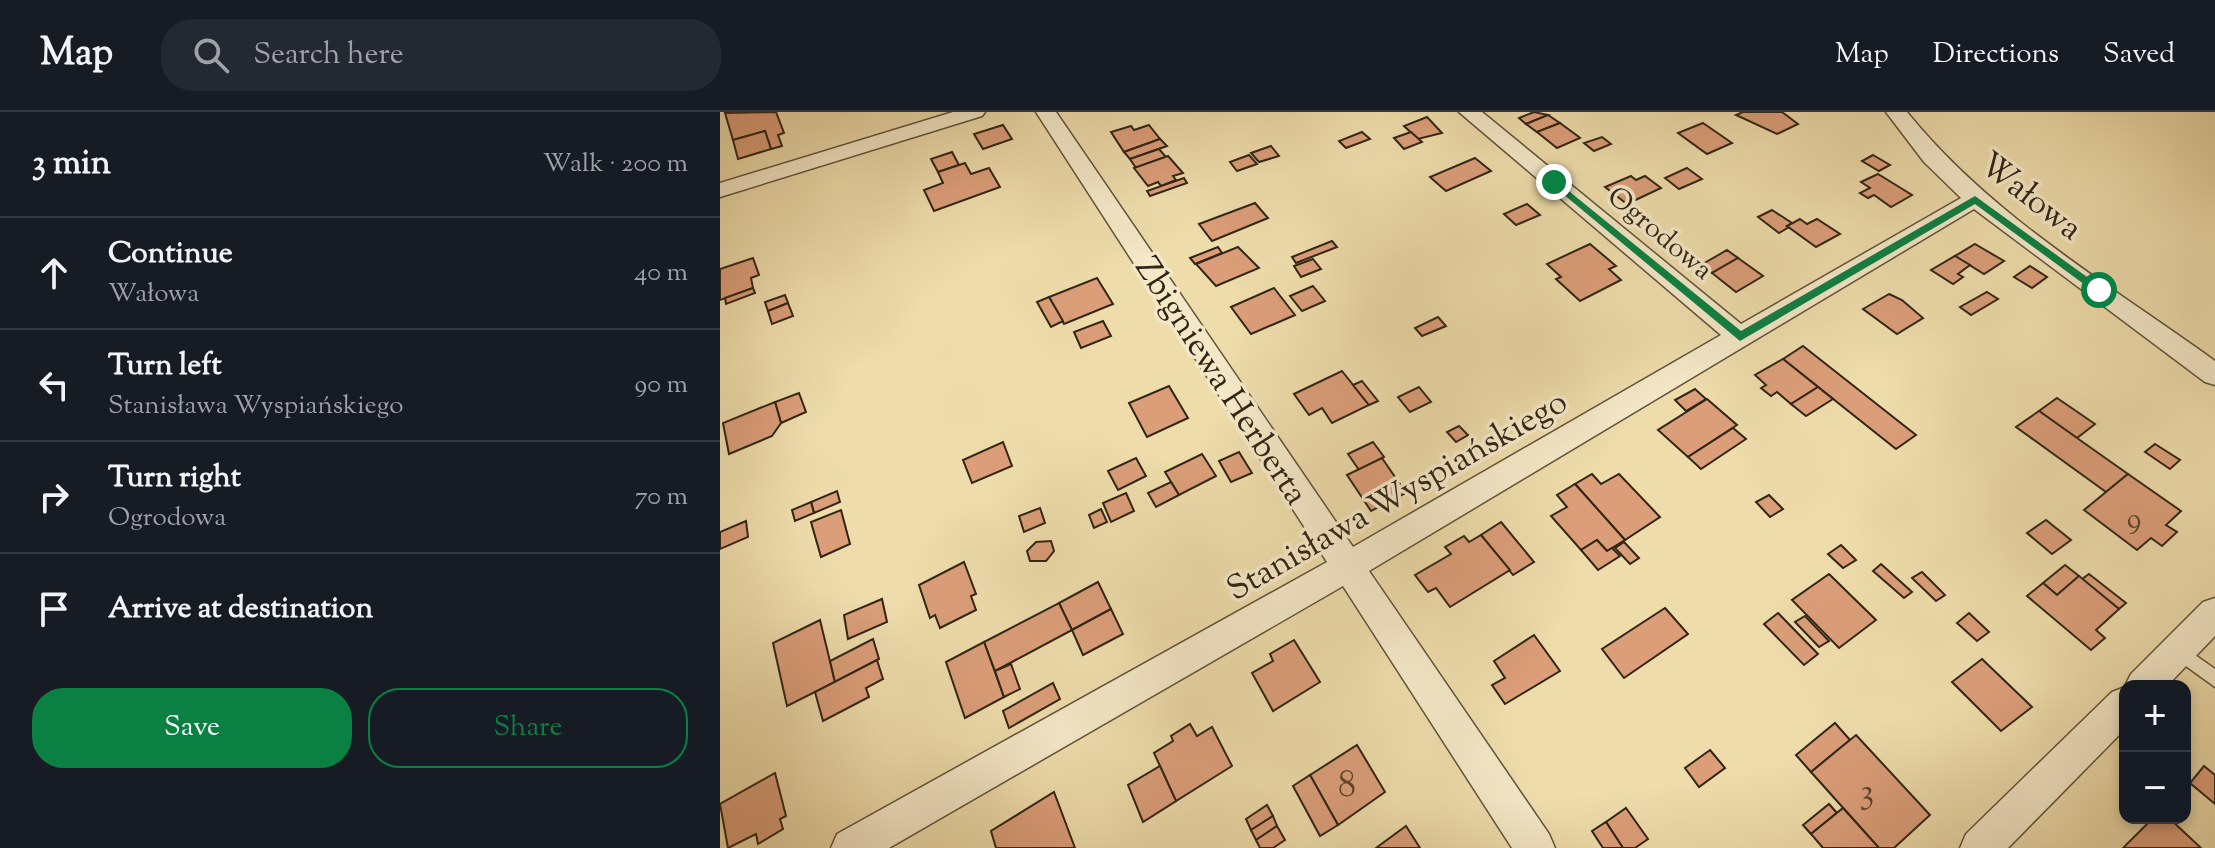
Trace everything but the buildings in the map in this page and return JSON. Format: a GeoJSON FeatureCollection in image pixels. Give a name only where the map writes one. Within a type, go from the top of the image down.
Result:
{"type":"FeatureCollection","features":[{"type":"Feature","properties":{"kind":"street"},"geometry":{"type":"LineString","coordinates":[[720,190],[975,112]]}},
{"type":"Feature","properties":{"kind":"street","name":"Zbigniewa Herberta"},"geometry":{"type":"LineString","coordinates":[[1046,112],[1535,848]]}},
{"type":"Feature","properties":{"kind":"street","name":"Ogrodowa"},"geometry":{"type":"LineString","coordinates":[[1469,112],[1740,337]]}},
{"type":"Feature","properties":{"kind":"street","name":"Wałowa"},"geometry":{"type":"LineString","coordinates":[[1896,112],[1932,157],[1975,199],[2215,375]]}},
{"type":"Feature","properties":{"kind":"street","name":"Stanisława Wyspiańskiego"},"geometry":{"type":"LineString","coordinates":[[851,848],[1347,567],[1975,199]]}},
{"type":"Feature","properties":{"kind":"street"},"geometry":{"type":"LineString","coordinates":[[2149,680],[2215,613]]}},
{"type":"Feature","properties":{"kind":"street"},"geometry":{"type":"LineString","coordinates":[[1980,848],[2119,710]]}},
{"type":"Feature","properties":{"kind":"lane"},"geometry":{"type":"LineString","coordinates":[[2178,651],[2215,679]]}},
{"type":"Feature","properties":{"kind":"route"},"geometry":{"type":"LineString","coordinates":[[1554,182],[1740,337],[1975,199],[2099,290]]}}]}
